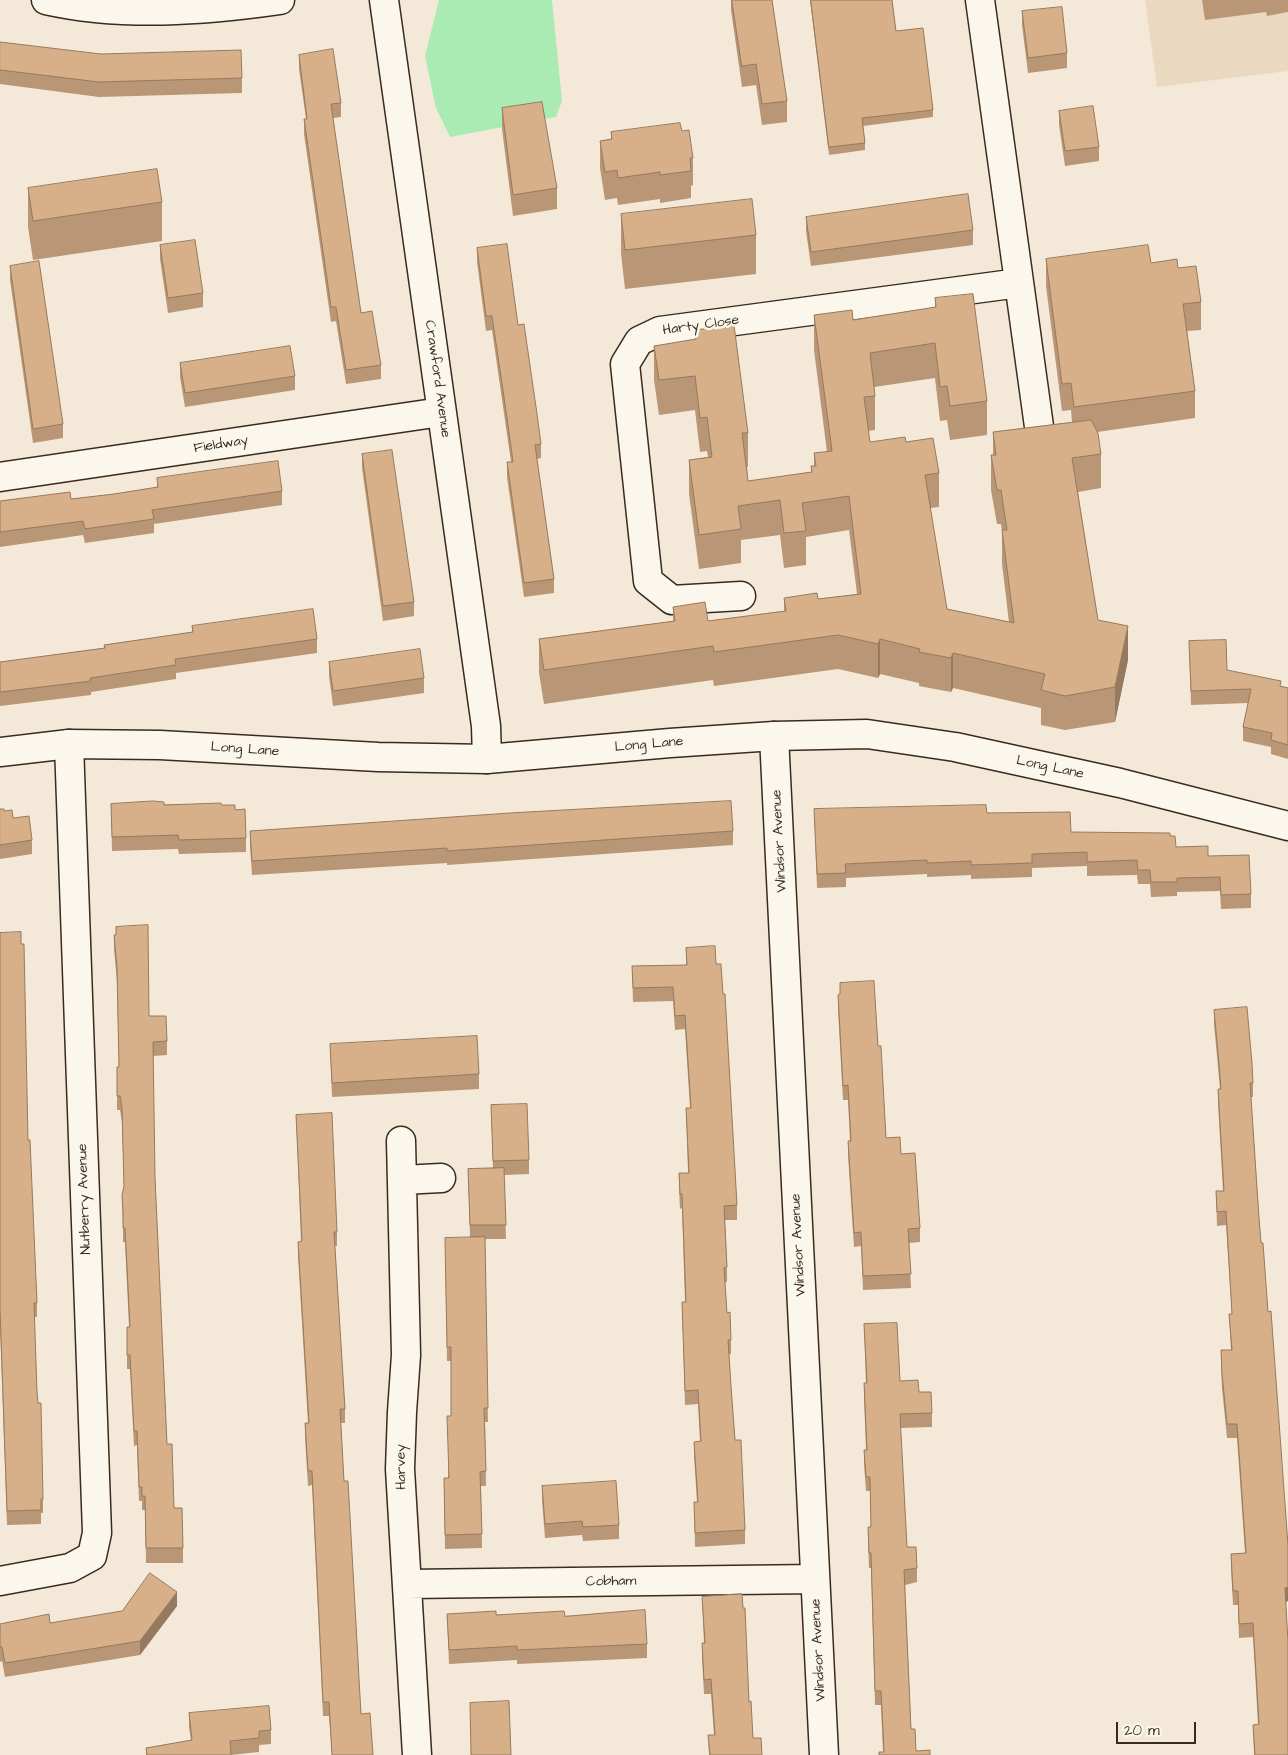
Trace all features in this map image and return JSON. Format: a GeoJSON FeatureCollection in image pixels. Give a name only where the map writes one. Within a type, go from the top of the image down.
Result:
{"type":"FeatureCollection","features":[{"type":"Feature","properties":{"kind":"street"},"geometry":{"type":"LineString","coordinates":[[56,1],[128,9],[194,10],[280,0]]}},
{"type":"Feature","properties":{"kind":"street","name":"Crawford Avenue"},"geometry":{"type":"LineString","coordinates":[[384,0],[486,726],[487,759]]}},
{"type":"Feature","properties":{"kind":"street"},"geometry":{"type":"LineString","coordinates":[[980,0],[1041,440]]}},
{"type":"Feature","properties":{"kind":"street","name":"Harty Close"},"geometry":{"type":"LineString","coordinates":[[741,596],[672,600],[648,581],[624,364],[639,341],[660,331],[1018,283]]}},
{"type":"Feature","properties":{"kind":"street","name":"Fieldway"},"geometry":{"type":"LineString","coordinates":[[0,477],[441,412]]}},
{"type":"Feature","properties":{"kind":"street","name":"Long Lane"},"geometry":{"type":"LineString","coordinates":[[0,752],[69,744],[160,745],[368,757],[487,759],[774,736],[851,733],[937,744],[1128,785],[1288,826]]}},
{"type":"Feature","properties":{"kind":"street","name":"Windsor Avenue"},"geometry":{"type":"LineString","coordinates":[[774,736],[824,1755]]}},
{"type":"Feature","properties":{"kind":"street","name":"Nutberry Avenue"},"geometry":{"type":"LineString","coordinates":[[0,1581],[70,1568],[92,1556],[97,1533],[69,744]]}},
{"type":"Feature","properties":{"kind":"street","name":"Harvey"},"geometry":{"type":"LineString","coordinates":[[401,1141],[406,1355],[400,1469],[417,1755]]}},
{"type":"Feature","properties":{"kind":"street"},"geometry":{"type":"LineString","coordinates":[[402,1180],[441,1178]]}},
{"type":"Feature","properties":{"kind":"street","name":"Cobham"},"geometry":{"type":"LineString","coordinates":[[408,1584],[815,1579]]}},
{"type":"Feature","properties":{"kind":"shaded area"},"geometry":{"type":"Polygon","coordinates":[[[1145,0],[1288,0],[1288,71],[1157,87],[1145,0]]]}},
{"type":"Feature","properties":{"kind":"green space"},"geometry":{"type":"Polygon","coordinates":[[[439,0],[552,0],[562,101],[556,117],[450,137],[436,108],[425,56],[439,0]]]}},
{"type":"Feature","properties":{"kind":"building"},"geometry":{"type":"Polygon","coordinates":[[[732,0],[772,0],[787,101],[762,104],[756,64],[742,66],[732,0]]]}},
{"type":"Feature","properties":{"kind":"building"},"geometry":{"type":"Polygon","coordinates":[[[811,0],[892,0],[896,31],[923,28],[933,110],[862,118],[865,143],[829,147],[811,0]]]}},
{"type":"Feature","properties":{"kind":"building"},"geometry":{"type":"Polygon","coordinates":[[[1062,7],[1067,53],[1028,58],[1022,11],[1062,7]]]}},
{"type":"Feature","properties":{"kind":"building"},"geometry":{"type":"Polygon","coordinates":[[[0,42],[101,54],[241,50],[242,78],[99,82],[0,70],[0,42]]]}},
{"type":"Feature","properties":{"kind":"building"},"geometry":{"type":"Polygon","coordinates":[[[333,49],[341,103],[331,104],[361,313],[372,311],[381,365],[346,370],[336,307],[331,307],[304,119],[307,119],[299,55],[333,49]]]}},
{"type":"Feature","properties":{"kind":"building"},"geometry":{"type":"Polygon","coordinates":[[[542,102],[557,188],[513,195],[502,108],[542,102]]]}},
{"type":"Feature","properties":{"kind":"building"},"geometry":{"type":"Polygon","coordinates":[[[1093,106],[1099,147],[1065,151],[1059,111],[1093,106]]]}},
{"type":"Feature","properties":{"kind":"building"},"geometry":{"type":"Polygon","coordinates":[[[680,123],[682,131],[689,130],[693,158],[690,158],[691,171],[660,175],[660,172],[618,178],[617,170],[605,172],[600,141],[612,139],[611,132],[680,123]]]}},
{"type":"Feature","properties":{"kind":"building"},"geometry":{"type":"Polygon","coordinates":[[[157,169],[162,202],[33,221],[28,188],[157,169]]]}},
{"type":"Feature","properties":{"kind":"building"},"geometry":{"type":"Polygon","coordinates":[[[968,194],[973,230],[811,252],[806,217],[968,194]]]}},
{"type":"Feature","properties":{"kind":"building"},"geometry":{"type":"Polygon","coordinates":[[[752,199],[756,235],[625,250],[621,214],[752,199]]]}},
{"type":"Feature","properties":{"kind":"building"},"geometry":{"type":"Polygon","coordinates":[[[195,240],[203,293],[168,298],[160,245],[195,240]]]}},
{"type":"Feature","properties":{"kind":"building"},"geometry":{"type":"Polygon","coordinates":[[[507,244],[518,325],[524,324],[537,414],[541,444],[535,445],[554,579],[524,583],[507,462],[513,462],[507,418],[492,316],[486,316],[477,248],[507,244]]]}},
{"type":"Feature","properties":{"kind":"building"},"geometry":{"type":"Polygon","coordinates":[[[1148,245],[1151,263],[1177,259],[1178,268],[1196,266],[1201,302],[1183,304],[1195,391],[1074,407],[1071,383],[1062,384],[1046,259],[1148,245]]]}},
{"type":"Feature","properties":{"kind":"building"},"geometry":{"type":"Polygon","coordinates":[[[39,261],[63,424],[33,429],[10,266],[39,261]]]}},
{"type":"Feature","properties":{"kind":"building"},"geometry":{"type":"Polygon","coordinates":[[[973,294],[987,401],[950,406],[947,386],[940,387],[935,343],[870,353],[875,396],[864,397],[870,442],[905,437],[906,442],[933,438],[939,473],[925,475],[947,609],[1014,623],[1002,530],[1007,530],[1001,490],[997,490],[991,455],[996,455],[993,432],[1091,420],[1098,433],[1101,454],[1072,458],[1098,620],[1128,626],[1115,687],[1065,696],[1041,690],[1045,674],[953,653],[951,658],[919,652],[920,649],[880,639],[878,644],[838,635],[714,652],[713,646],[544,670],[539,639],[675,621],[673,607],[705,602],[708,621],[786,611],[784,598],[817,593],[818,599],[861,594],[849,496],[802,503],[806,531],[784,533],[780,500],[738,506],[741,529],[699,535],[689,460],[712,457],[707,417],[700,418],[695,376],[659,380],[654,346],[696,339],[695,330],[734,325],[748,433],[742,433],[748,481],[812,472],[811,466],[816,466],[814,453],[832,451],[814,315],[852,310],[853,320],[936,307],[935,298],[973,294]]]}},
{"type":"Feature","properties":{"kind":"building"},"geometry":{"type":"Polygon","coordinates":[[[290,346],[295,376],[185,393],[180,363],[290,346]]]}},
{"type":"Feature","properties":{"kind":"building"},"geometry":{"type":"Polygon","coordinates":[[[392,450],[414,602],[383,606],[362,454],[392,450]]]}},
{"type":"Feature","properties":{"kind":"building"},"geometry":{"type":"Polygon","coordinates":[[[278,461],[282,491],[152,510],[154,519],[85,529],[83,521],[0,532],[0,501],[70,492],[71,499],[114,494],[158,487],[157,478],[278,461]]]}},
{"type":"Feature","properties":{"kind":"building"},"geometry":{"type":"Polygon","coordinates":[[[313,609],[317,639],[175,659],[176,665],[90,678],[91,681],[0,692],[0,662],[105,648],[104,645],[193,632],[192,626],[313,609]]]}},
{"type":"Feature","properties":{"kind":"building"},"geometry":{"type":"Polygon","coordinates":[[[1226,640],[1227,670],[1281,681],[1280,686],[1288,688],[1288,745],[1271,740],[1272,733],[1243,727],[1251,689],[1191,691],[1189,641],[1226,640]]]}},
{"type":"Feature","properties":{"kind":"building"},"geometry":{"type":"Polygon","coordinates":[[[420,649],[424,678],[333,691],[329,662],[420,649]]]}},
{"type":"Feature","properties":{"kind":"building"},"geometry":{"type":"Polygon","coordinates":[[[731,801],[733,831],[447,851],[447,848],[252,861],[250,831],[510,813],[731,801]]]}},
{"type":"Feature","properties":{"kind":"building"},"geometry":{"type":"Polygon","coordinates":[[[164,802],[164,805],[221,803],[221,805],[235,805],[235,810],[245,809],[246,838],[179,840],[178,835],[112,837],[111,804],[164,802]]]}},
{"type":"Feature","properties":{"kind":"building"},"geometry":{"type":"Polygon","coordinates":[[[986,805],[987,813],[1070,812],[1071,832],[1170,833],[1170,836],[1175,836],[1176,847],[1208,846],[1208,856],[1249,855],[1251,894],[1221,895],[1220,877],[1177,878],[1177,882],[1151,882],[1150,870],[1138,870],[1137,860],[1087,862],[1087,852],[1032,854],[1032,863],[971,865],[971,861],[927,863],[927,860],[845,864],[846,873],[817,874],[814,809],[986,805]]]}},
{"type":"Feature","properties":{"kind":"building"},"geometry":{"type":"Polygon","coordinates":[[[0,809],[4,809],[4,811],[12,810],[13,818],[29,816],[32,840],[0,845],[0,809]]]}},
{"type":"Feature","properties":{"kind":"building"},"geometry":{"type":"Polygon","coordinates":[[[148,925],[149,1016],[166,1016],[167,1041],[153,1042],[155,1177],[167,1444],[172,1444],[174,1508],[182,1508],[183,1548],[146,1548],[145,1496],[142,1496],[142,1487],[139,1487],[137,1431],[134,1431],[130,1355],[127,1355],[127,1327],[130,1327],[125,1228],[123,1228],[122,1108],[120,1096],[117,1096],[117,1067],[119,1067],[117,968],[114,935],[116,935],[116,927],[148,925]]]}},
{"type":"Feature","properties":{"kind":"building"},"geometry":{"type":"Polygon","coordinates":[[[21,932],[21,944],[24,944],[28,1140],[30,1140],[37,1303],[34,1303],[37,1392],[38,1403],[41,1403],[43,1499],[41,1499],[41,1510],[7,1511],[0,1310],[0,933],[21,932]]]}},
{"type":"Feature","properties":{"kind":"building"},"geometry":{"type":"Polygon","coordinates":[[[715,946],[716,964],[721,964],[723,994],[725,994],[737,1205],[724,1206],[727,1267],[724,1268],[727,1313],[730,1312],[731,1340],[728,1340],[735,1440],[741,1440],[745,1530],[695,1533],[694,1502],[698,1502],[694,1442],[701,1441],[698,1390],[685,1391],[682,1302],[686,1302],[682,1194],[680,1194],[679,1173],[689,1173],[686,1108],[691,1108],[685,1015],[675,1016],[673,987],[633,988],[632,966],[687,965],[686,948],[715,946]]]}},
{"type":"Feature","properties":{"kind":"building"},"geometry":{"type":"Polygon","coordinates":[[[874,981],[878,1046],[881,1046],[886,1138],[900,1137],[901,1154],[915,1153],[920,1228],[908,1229],[911,1274],[863,1276],[861,1232],[854,1233],[848,1141],[851,1141],[848,1085],[843,1086],[838,995],[840,994],[840,983],[874,981]]]}},
{"type":"Feature","properties":{"kind":"building"},"geometry":{"type":"Polygon","coordinates":[[[1247,1007],[1252,1063],[1253,1083],[1250,1083],[1259,1218],[1261,1243],[1263,1243],[1268,1312],[1271,1311],[1288,1545],[1288,1587],[1285,1588],[1288,1642],[1288,1755],[1255,1755],[1253,1725],[1259,1724],[1253,1623],[1239,1624],[1238,1591],[1233,1591],[1231,1554],[1246,1553],[1237,1424],[1227,1424],[1222,1374],[1221,1350],[1232,1350],[1229,1314],[1232,1314],[1226,1211],[1217,1212],[1216,1191],[1224,1191],[1218,1089],[1221,1089],[1214,1010],[1247,1007]]]}},
{"type":"Feature","properties":{"kind":"building"},"geometry":{"type":"Polygon","coordinates":[[[477,1036],[479,1074],[332,1083],[330,1044],[477,1036]]]}},
{"type":"Feature","properties":{"kind":"building"},"geometry":{"type":"Polygon","coordinates":[[[527,1104],[529,1160],[493,1161],[491,1105],[527,1104]]]}},
{"type":"Feature","properties":{"kind":"building"},"geometry":{"type":"Polygon","coordinates":[[[332,1113],[337,1232],[334,1232],[345,1409],[340,1409],[344,1481],[348,1481],[361,1714],[370,1713],[373,1755],[332,1755],[329,1702],[323,1702],[312,1471],[308,1471],[305,1423],[309,1423],[298,1242],[302,1241],[296,1115],[332,1113]]]}},
{"type":"Feature","properties":{"kind":"building"},"geometry":{"type":"Polygon","coordinates":[[[504,1168],[506,1225],[470,1225],[468,1169],[504,1168]]]}},
{"type":"Feature","properties":{"kind":"building"},"geometry":{"type":"Polygon","coordinates":[[[485,1237],[488,1408],[484,1408],[486,1471],[480,1472],[482,1534],[445,1535],[444,1478],[449,1478],[447,1416],[451,1416],[451,1347],[447,1347],[445,1238],[485,1237]]]}},
{"type":"Feature","properties":{"kind":"building"},"geometry":{"type":"Polygon","coordinates":[[[897,1323],[900,1381],[918,1380],[919,1392],[931,1392],[932,1413],[900,1414],[907,1547],[916,1547],[917,1568],[904,1570],[911,1729],[915,1729],[916,1751],[930,1750],[930,1755],[879,1755],[879,1752],[884,1752],[881,1691],[875,1691],[871,1553],[869,1553],[868,1527],[871,1527],[870,1477],[866,1477],[864,1450],[867,1450],[864,1383],[867,1383],[864,1324],[897,1323]]]}},
{"type":"Feature","properties":{"kind":"building"},"geometry":{"type":"Polygon","coordinates":[[[616,1481],[619,1525],[583,1527],[582,1521],[545,1524],[542,1486],[616,1481]]]}},
{"type":"Feature","properties":{"kind":"building"},"geometry":{"type":"Polygon","coordinates":[[[150,1573],[177,1592],[140,1641],[5,1663],[2,1647],[0,1647],[0,1624],[49,1614],[50,1623],[122,1611],[150,1573]]]}},
{"type":"Feature","properties":{"kind":"building"},"geometry":{"type":"Polygon","coordinates":[[[742,1594],[743,1608],[745,1608],[749,1702],[751,1701],[753,1738],[761,1738],[762,1755],[710,1755],[708,1735],[715,1735],[711,1679],[704,1680],[702,1643],[705,1643],[702,1597],[742,1594]]]}},
{"type":"Feature","properties":{"kind":"building"},"geometry":{"type":"Polygon","coordinates":[[[645,1610],[647,1644],[517,1650],[517,1646],[449,1650],[447,1614],[496,1611],[496,1615],[564,1611],[565,1616],[645,1610]]]}},
{"type":"Feature","properties":{"kind":"building"},"geometry":{"type":"Polygon","coordinates":[[[509,1701],[511,1755],[471,1755],[470,1703],[509,1701]]]}},
{"type":"Feature","properties":{"kind":"building"},"geometry":{"type":"Polygon","coordinates":[[[269,1706],[271,1730],[259,1731],[259,1738],[230,1741],[231,1755],[147,1755],[146,1748],[192,1740],[189,1713],[269,1706]]]}}]}
